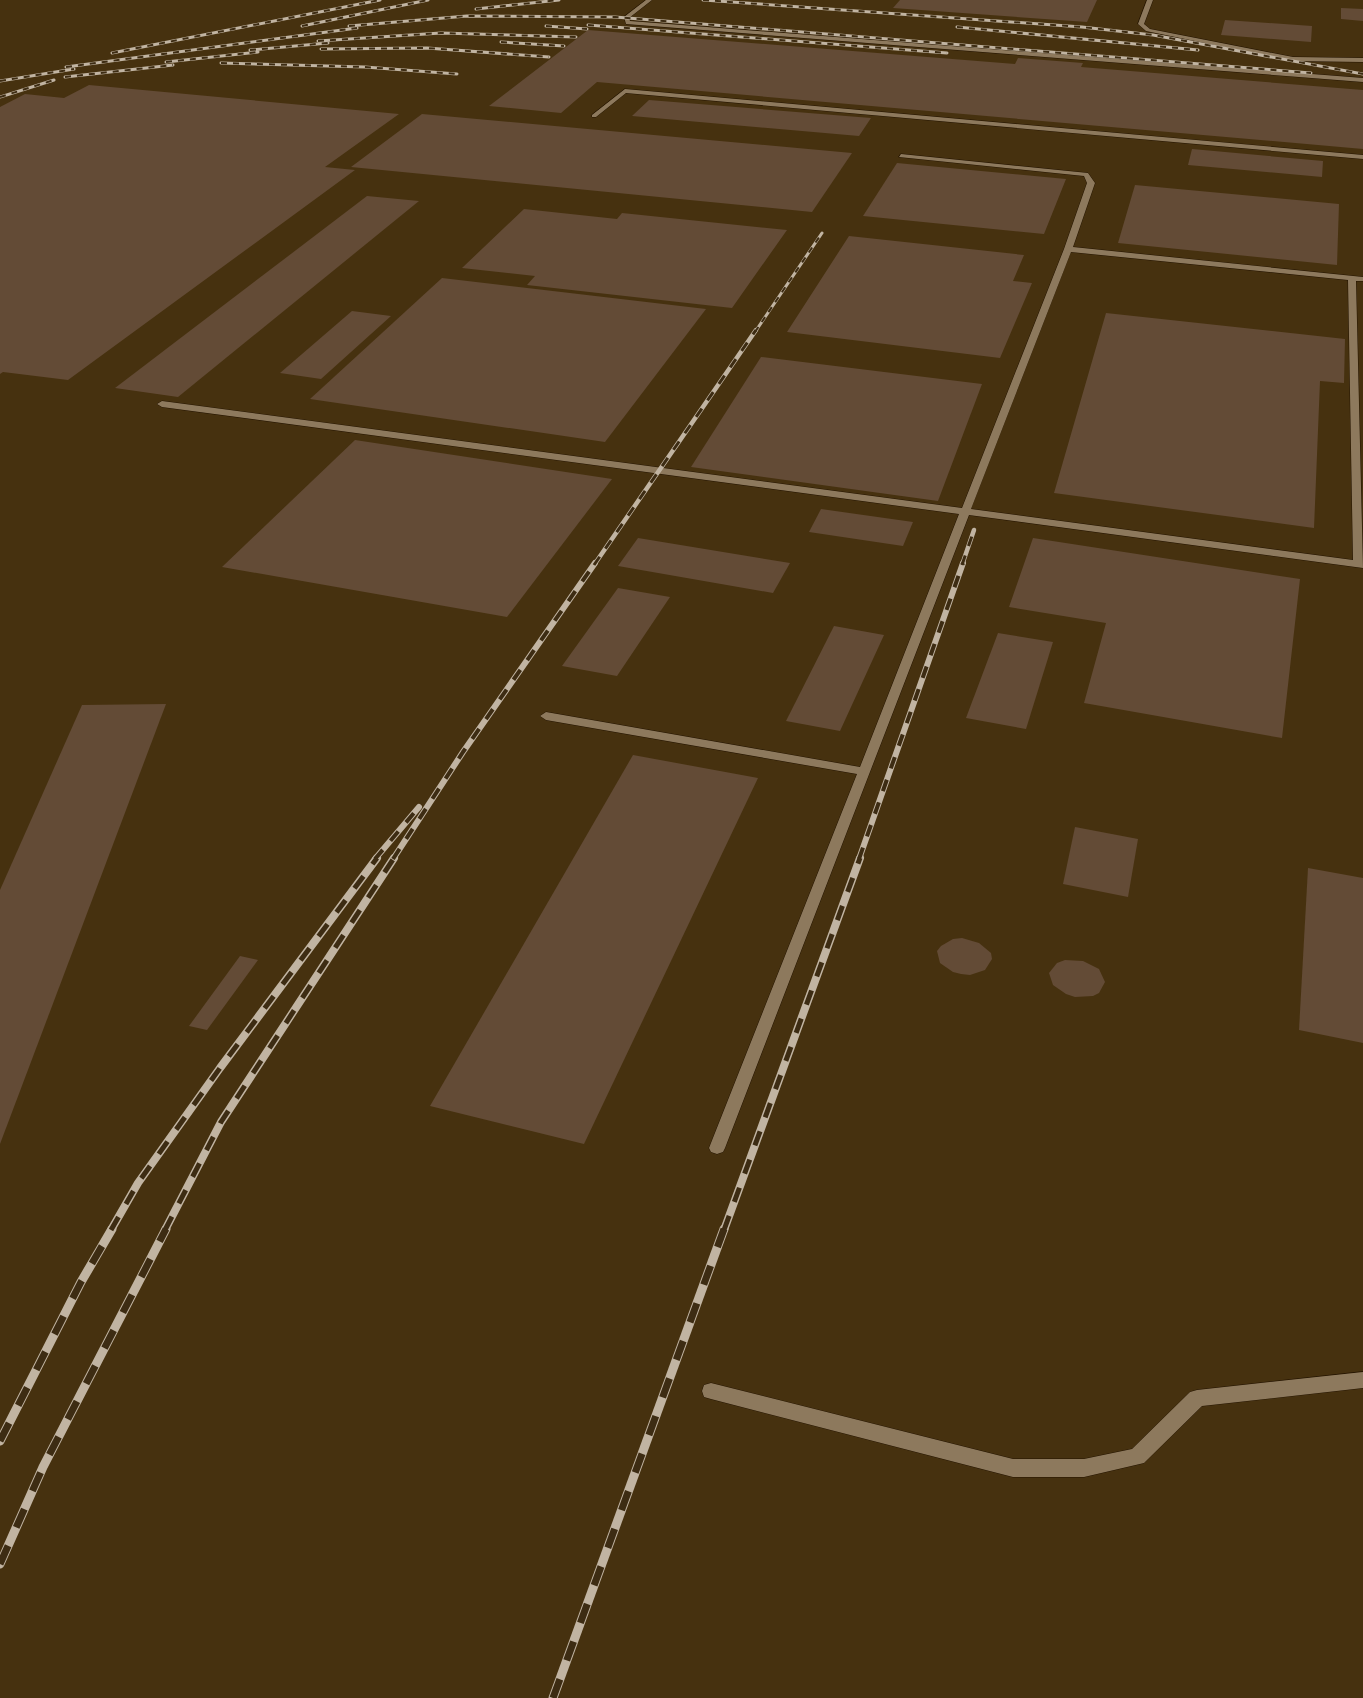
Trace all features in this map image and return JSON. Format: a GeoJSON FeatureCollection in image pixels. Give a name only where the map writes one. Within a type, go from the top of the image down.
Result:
{"type":"FeatureCollection","features":[{"type":"Feature","properties":{"kind":"lane"},"geometry":{"type":"LineString","coordinates":[[650,0],[626,18],[628,23],[1363,80]]}},
{"type":"Feature","properties":{"kind":"lane"},"geometry":{"type":"LineString","coordinates":[[1150,0],[1141,24],[1148,30],[1293,59],[1363,60]]}},
{"type":"Feature","properties":{"kind":"lane"},"geometry":{"type":"LineString","coordinates":[[594,116],[625,91],[1363,157]]}},
{"type":"Feature","properties":{"kind":"lane"},"geometry":{"type":"LineString","coordinates":[[717,1148],[862,771],[1068,249],[1091,183],[1086,174],[902,156]]}},
{"type":"Feature","properties":{"kind":"lane"},"geometry":{"type":"LineString","coordinates":[[1068,249],[1363,279]]}},
{"type":"Feature","properties":{"kind":"lane"},"geometry":{"type":"LineString","coordinates":[[162,404],[964,513],[1360,564],[1352,278]]}},
{"type":"Feature","properties":{"kind":"lane"},"geometry":{"type":"LineString","coordinates":[[546,716],[862,771]]}},
{"type":"Feature","properties":{"kind":"lane"},"geometry":{"type":"LineString","coordinates":[[711,1391],[1013,1467],[1084,1468],[1137,1457],[1197,1398],[1363,1380]]}},
{"type":"Feature","properties":{"kind":"shaded area"},"geometry":{"type":"Polygon","coordinates":[[[0,0],[1363,0],[1363,1698],[0,1698],[0,0]]]}},
{"type":"Feature","properties":{"kind":"building"},"geometry":{"type":"Polygon","coordinates":[[[900,0],[1097,0],[1087,22],[893,8],[900,0]]]}},
{"type":"Feature","properties":{"kind":"building"},"geometry":{"type":"Polygon","coordinates":[[[1341,8],[1363,9],[1363,21],[1341,19],[1341,8]]]}},
{"type":"Feature","properties":{"kind":"building"},"geometry":{"type":"Polygon","coordinates":[[[1225,20],[1312,26],[1311,42],[1221,35],[1225,20]]]}},
{"type":"Feature","properties":{"kind":"building"},"geometry":{"type":"Polygon","coordinates":[[[588,30],[1015,64],[1018,58],[1083,63],[1081,67],[1363,90],[1363,149],[597,82],[561,113],[489,106],[588,30]]]}},
{"type":"Feature","properties":{"kind":"building"},"geometry":{"type":"Polygon","coordinates":[[[89,85],[399,114],[325,167],[355,170],[68,380],[3,372],[0,374],[0,107],[25,94],[64,98],[89,85]]]}},
{"type":"Feature","properties":{"kind":"building"},"geometry":{"type":"Polygon","coordinates":[[[649,100],[871,118],[859,136],[632,116],[649,100]]]}},
{"type":"Feature","properties":{"kind":"building"},"geometry":{"type":"Polygon","coordinates":[[[422,114],[852,153],[812,212],[351,167],[422,114]]]}},
{"type":"Feature","properties":{"kind":"building"},"geometry":{"type":"Polygon","coordinates":[[[1192,149],[1323,161],[1322,177],[1188,165],[1192,149]]]}},
{"type":"Feature","properties":{"kind":"building"},"geometry":{"type":"Polygon","coordinates":[[[897,163],[1066,179],[1044,234],[863,216],[897,163]]]}},
{"type":"Feature","properties":{"kind":"building"},"geometry":{"type":"Polygon","coordinates":[[[1135,185],[1339,204],[1337,265],[1118,243],[1135,185]]]}},
{"type":"Feature","properties":{"kind":"building"},"geometry":{"type":"Polygon","coordinates":[[[367,196],[419,201],[178,397],[115,388],[367,196]]]}},
{"type":"Feature","properties":{"kind":"building"},"geometry":{"type":"Polygon","coordinates":[[[524,209],[617,219],[622,213],[787,230],[732,308],[527,285],[535,276],[462,268],[524,209]]]}},
{"type":"Feature","properties":{"kind":"building"},"geometry":{"type":"Polygon","coordinates":[[[849,236],[1024,255],[1013,281],[1032,283],[1000,358],[787,332],[849,236]]]}},
{"type":"Feature","properties":{"kind":"building"},"geometry":{"type":"Polygon","coordinates":[[[442,278],[706,309],[605,442],[310,399],[442,278]]]}},
{"type":"Feature","properties":{"kind":"building"},"geometry":{"type":"Polygon","coordinates":[[[352,311],[391,316],[321,379],[280,373],[352,311]]]}},
{"type":"Feature","properties":{"kind":"building"},"geometry":{"type":"Polygon","coordinates":[[[1106,313],[1345,339],[1344,383],[1320,381],[1314,528],[1054,493],[1106,313]]]}},
{"type":"Feature","properties":{"kind":"building"},"geometry":{"type":"Polygon","coordinates":[[[761,357],[982,384],[938,501],[691,467],[761,357]]]}},
{"type":"Feature","properties":{"kind":"building"},"geometry":{"type":"Polygon","coordinates":[[[355,440],[612,479],[507,617],[222,567],[355,440]]]}},
{"type":"Feature","properties":{"kind":"building"},"geometry":{"type":"Polygon","coordinates":[[[821,509],[913,522],[903,546],[809,532],[821,509]]]}},
{"type":"Feature","properties":{"kind":"building"},"geometry":{"type":"Polygon","coordinates":[[[638,538],[790,563],[773,593],[618,566],[638,538]]]}},
{"type":"Feature","properties":{"kind":"building"},"geometry":{"type":"Polygon","coordinates":[[[1033,538],[1300,579],[1282,738],[1084,703],[1106,623],[1009,607],[1033,538]]]}},
{"type":"Feature","properties":{"kind":"building"},"geometry":{"type":"Polygon","coordinates":[[[618,588],[670,597],[617,676],[562,666],[618,588]]]}},
{"type":"Feature","properties":{"kind":"building"},"geometry":{"type":"Polygon","coordinates":[[[834,626],[884,635],[840,731],[786,721],[834,626]]]}},
{"type":"Feature","properties":{"kind":"building"},"geometry":{"type":"Polygon","coordinates":[[[998,633],[1053,642],[1026,729],[966,718],[998,633]]]}},
{"type":"Feature","properties":{"kind":"building"},"geometry":{"type":"Polygon","coordinates":[[[166,704],[0,1144],[0,890],[82,705],[166,704]]]}},
{"type":"Feature","properties":{"kind":"building"},"geometry":{"type":"Polygon","coordinates":[[[633,755],[758,778],[584,1144],[430,1106],[633,755]]]}},
{"type":"Feature","properties":{"kind":"building"},"geometry":{"type":"Polygon","coordinates":[[[1075,827],[1138,839],[1128,897],[1063,884],[1075,827]]]}},
{"type":"Feature","properties":{"kind":"building"},"geometry":{"type":"Polygon","coordinates":[[[1308,868],[1363,878],[1363,1043],[1299,1030],[1308,868]]]}},
{"type":"Feature","properties":{"kind":"building"},"geometry":{"type":"Polygon","coordinates":[[[962,938],[979,943],[991,953],[992,959],[985,970],[970,975],[961,974],[953,972],[940,963],[937,951],[941,946],[953,939],[962,938]]]}},
{"type":"Feature","properties":{"kind":"building"},"geometry":{"type":"Polygon","coordinates":[[[240,956],[258,960],[207,1030],[189,1026],[240,956]]]}},
{"type":"Feature","properties":{"kind":"building"},"geometry":{"type":"Polygon","coordinates":[[[1065,960],[1083,961],[1099,969],[1105,982],[1099,993],[1093,996],[1075,997],[1053,985],[1049,973],[1057,963],[1065,960]]]}},
{"type":"Feature","properties":{"kind":"railway"},"geometry":{"type":"LineString","coordinates":[[112,53],[380,0]]}},
{"type":"Feature","properties":{"kind":"railway"},"geometry":{"type":"LineString","coordinates":[[302,26],[428,0]]}},
{"type":"Feature","properties":{"kind":"railway"},"geometry":{"type":"LineString","coordinates":[[476,9],[559,0]]}},
{"type":"Feature","properties":{"kind":"railway"},"geometry":{"type":"LineString","coordinates":[[703,0],[1082,27],[1153,35],[1363,74]]}},
{"type":"Feature","properties":{"kind":"railway"},"geometry":{"type":"LineString","coordinates":[[349,26],[467,16],[615,17],[1311,73]]}},
{"type":"Feature","properties":{"kind":"railway"},"geometry":{"type":"LineString","coordinates":[[588,25],[947,53]]}},
{"type":"Feature","properties":{"kind":"railway"},"geometry":{"type":"LineString","coordinates":[[546,26],[587,29]]}},
{"type":"Feature","properties":{"kind":"railway"},"geometry":{"type":"LineString","coordinates":[[957,27],[1198,50]]}},
{"type":"Feature","properties":{"kind":"railway"},"geometry":{"type":"LineString","coordinates":[[66,67],[357,28]]}},
{"type":"Feature","properties":{"kind":"railway"},"geometry":{"type":"LineString","coordinates":[[318,41],[441,33],[576,37]]}},
{"type":"Feature","properties":{"kind":"railway"},"geometry":{"type":"LineString","coordinates":[[501,42],[564,46]]}},
{"type":"Feature","properties":{"kind":"railway"},"geometry":{"type":"LineString","coordinates":[[250,50],[328,43]]}},
{"type":"Feature","properties":{"kind":"railway"},"geometry":{"type":"LineString","coordinates":[[321,49],[427,48],[549,57]]}},
{"type":"Feature","properties":{"kind":"railway"},"geometry":{"type":"LineString","coordinates":[[166,62],[258,52]]}},
{"type":"Feature","properties":{"kind":"railway"},"geometry":{"type":"LineString","coordinates":[[221,63],[365,67],[457,74]]}},
{"type":"Feature","properties":{"kind":"railway"},"geometry":{"type":"LineString","coordinates":[[65,77],[173,65]]}},
{"type":"Feature","properties":{"kind":"railway"},"geometry":{"type":"LineString","coordinates":[[0,81],[74,69]]}},
{"type":"Feature","properties":{"kind":"railway"},"geometry":{"type":"LineString","coordinates":[[0,97],[54,80]]}},
{"type":"Feature","properties":{"kind":"railway"},"geometry":{"type":"LineString","coordinates":[[755,332],[822,233]]}},
{"type":"Feature","properties":{"kind":"railway"},"geometry":{"type":"LineString","coordinates":[[594,565],[756,330]]}},
{"type":"Feature","properties":{"kind":"railway"},"geometry":{"type":"LineString","coordinates":[[962,565],[974,530]]}},
{"type":"Feature","properties":{"kind":"railway"},"geometry":{"type":"LineString","coordinates":[[393,859],[463,752],[595,563]]}},
{"type":"Feature","properties":{"kind":"railway"},"geometry":{"type":"LineString","coordinates":[[859,859],[963,563]]}},
{"type":"Feature","properties":{"kind":"railway"},"geometry":{"type":"LineString","coordinates":[[375,859],[419,807]]}},
{"type":"Feature","properties":{"kind":"railway"},"geometry":{"type":"LineString","coordinates":[[111,1230],[138,1183],[220,1068],[377,858]]}},
{"type":"Feature","properties":{"kind":"railway"},"geometry":{"type":"LineString","coordinates":[[165,1230],[221,1122],[394,858]]}},
{"type":"Feature","properties":{"kind":"railway"},"geometry":{"type":"LineString","coordinates":[[724,1230],[860,858]]}},
{"type":"Feature","properties":{"kind":"railway"},"geometry":{"type":"LineString","coordinates":[[0,1441],[81,1282],[112,1229]]}},
{"type":"Feature","properties":{"kind":"railway"},"geometry":{"type":"LineString","coordinates":[[0,1564],[43,1467],[166,1229]]}},
{"type":"Feature","properties":{"kind":"railway"},"geometry":{"type":"LineString","coordinates":[[553,1698],[724,1229]]}}]}
